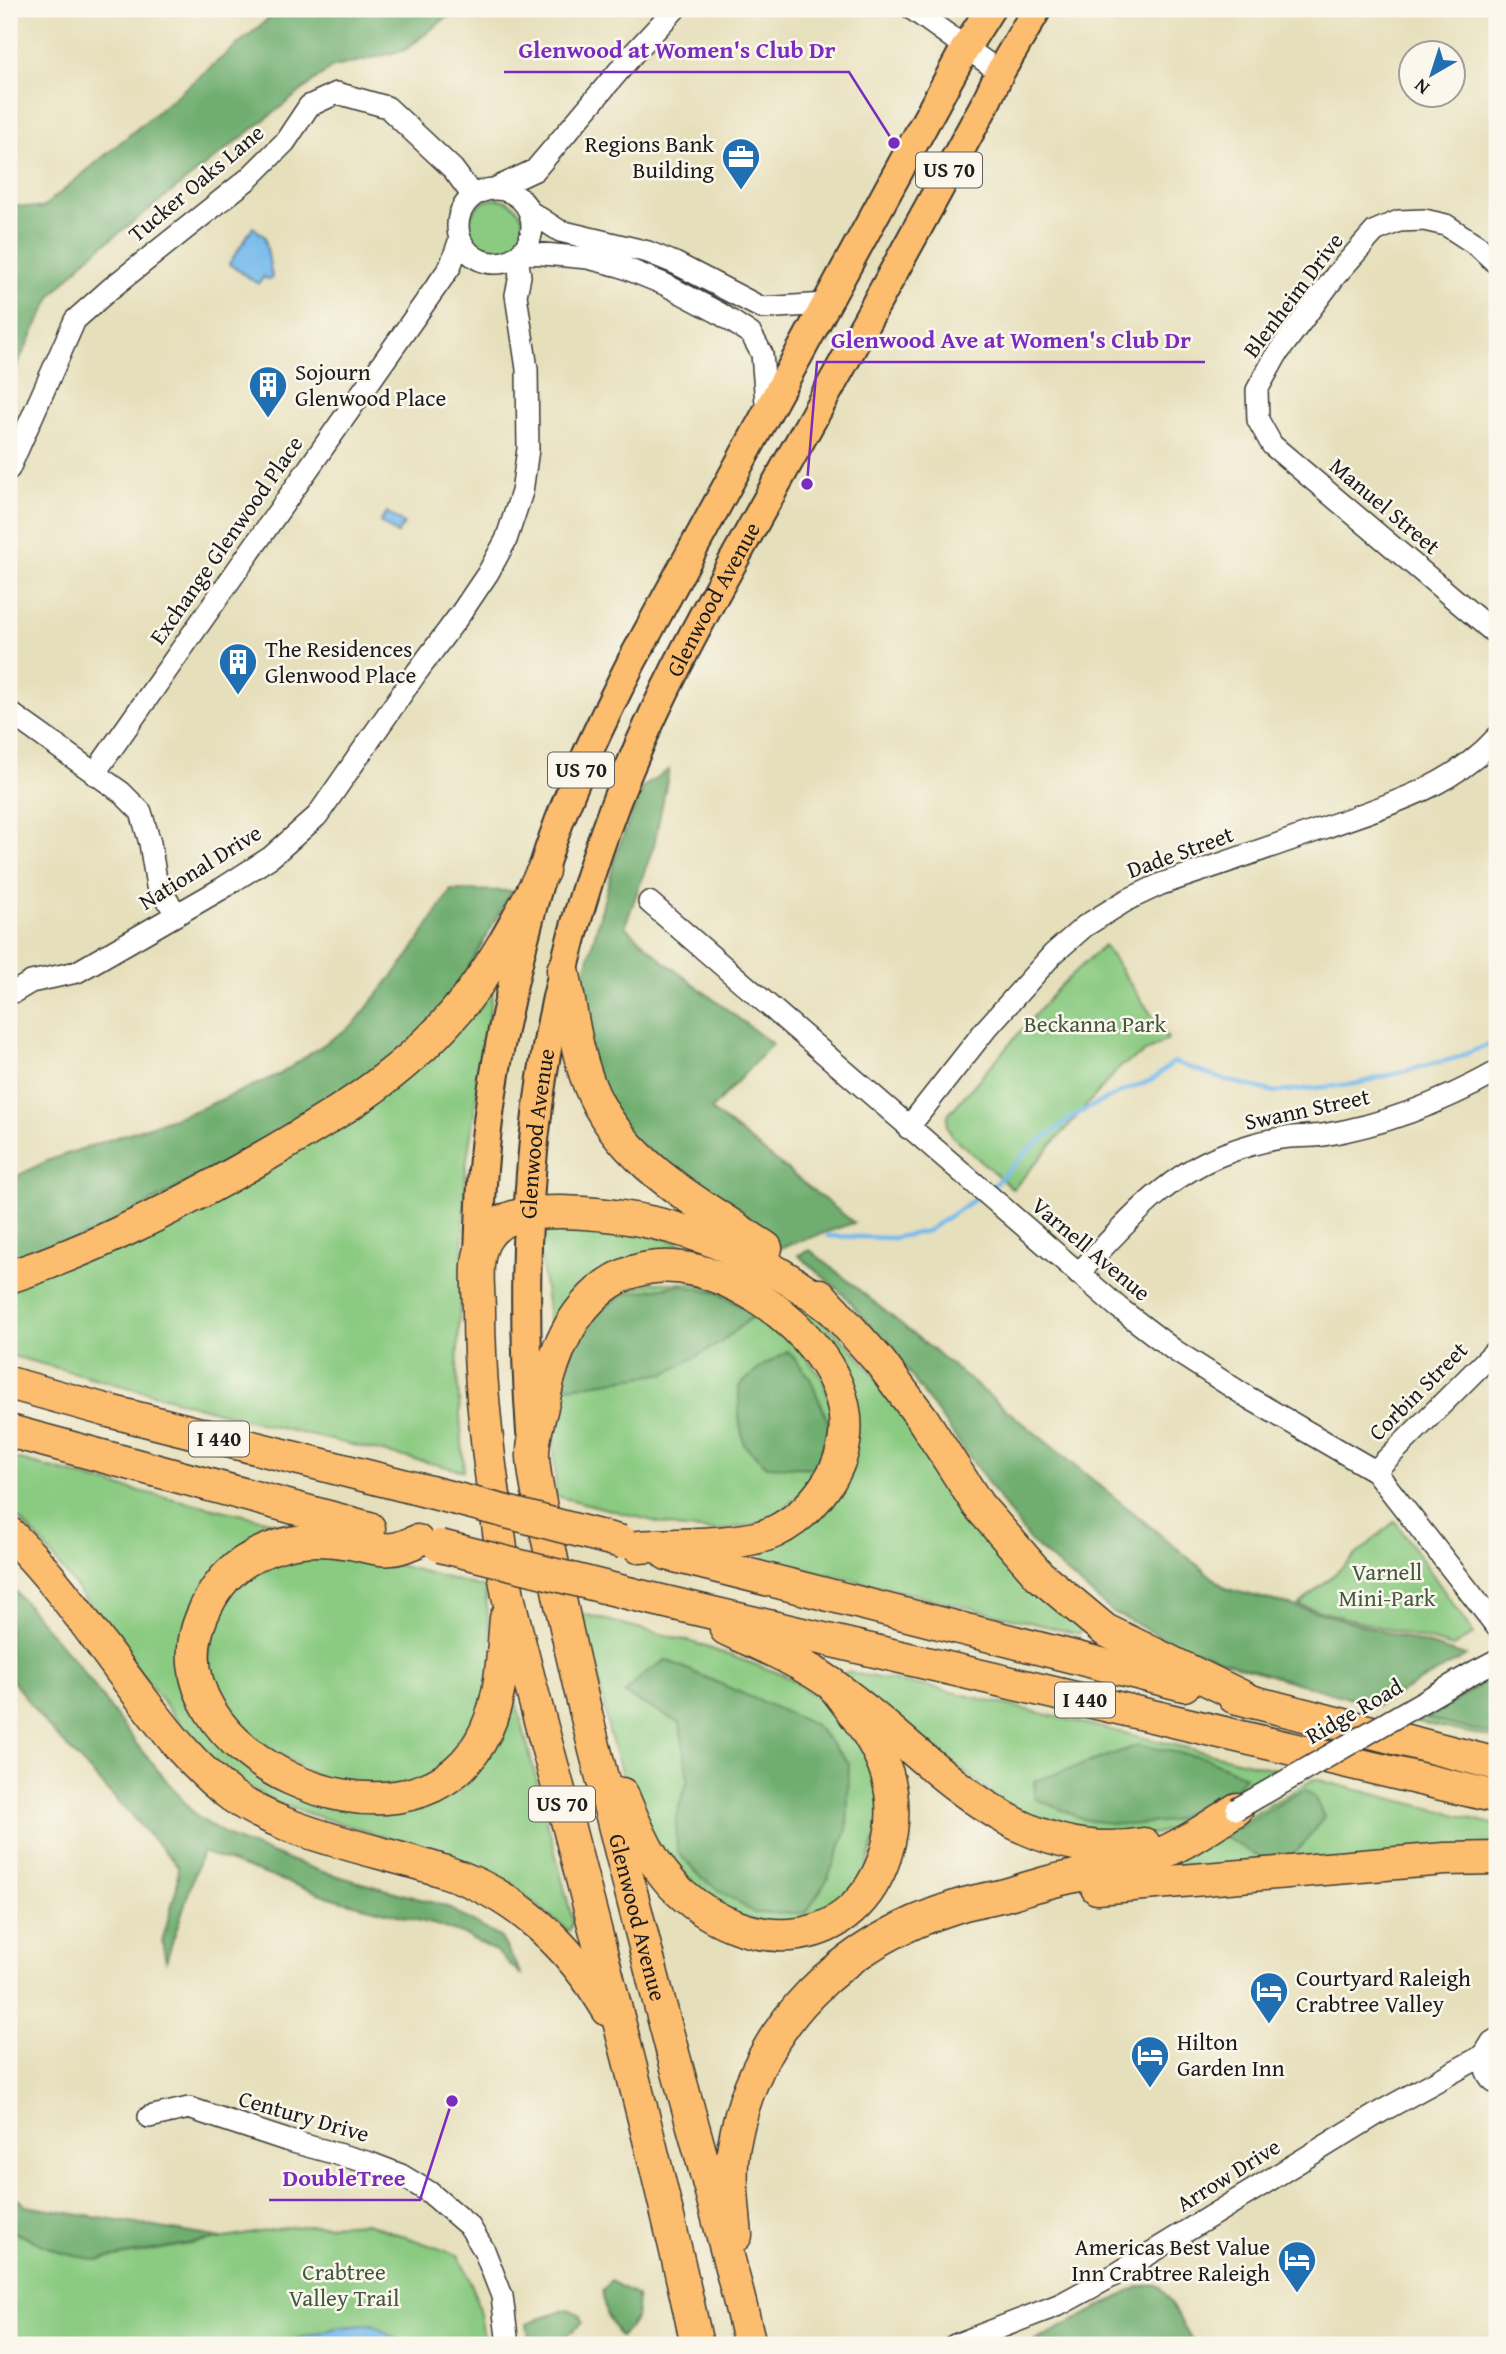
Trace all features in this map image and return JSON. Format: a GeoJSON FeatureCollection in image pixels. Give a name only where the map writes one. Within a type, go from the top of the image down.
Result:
{"type":"FeatureCollection","features":[{"type":"Feature","properties":{"kind":"highway"},"geometry":{"type":"LineString","coordinates":[[9,1277],[111,1239],[201,1192],[333,1116],[383,1081],[436,1034],[471,993],[521,914],[543,871]]}},
{"type":"Feature","properties":{"kind":"highway"},"geometry":{"type":"LineString","coordinates":[[563,970],[584,1070],[596,1101],[616,1133],[646,1165],[791,1265],[873,1353],[922,1418],[978,1504],[1039,1575],[1105,1630],[1253,1702]]}},
{"type":"Feature","properties":{"kind":"highway"},"geometry":{"type":"LineString","coordinates":[[479,1254],[486,1236],[496,1226],[507,1219],[528,1214],[582,1213],[650,1221],[695,1234],[750,1257],[783,1274],[835,1311]]}},
{"type":"Feature","properties":{"kind":"highway","name":"Glenwood Avenue"},"geometry":{"type":"LineString","coordinates":[[479,1254],[479,1340],[485,1423],[508,1596],[622,2032],[697,2345]]}},
{"type":"Feature","properties":{"kind":"highway"},"geometry":{"type":"LineString","coordinates":[[533,1453],[547,1381],[562,1338],[584,1305],[595,1293],[613,1281],[656,1267],[698,1271],[749,1292],[794,1325],[820,1354],[832,1373],[843,1404],[843,1447],[831,1479],[806,1510],[783,1527],[762,1536],[746,1540],[631,1545]]}},
{"type":"Feature","properties":{"kind":"highway","name":"I 440"},"geometry":{"type":"LineString","coordinates":[[9,1383],[123,1415],[1497,1764]]}},
{"type":"Feature","properties":{"kind":"highway","name":"I 440"},"geometry":{"type":"LineString","coordinates":[[9,1431],[429,1544],[671,1604],[1497,1797]]}},
{"type":"Feature","properties":{"kind":"highway","name":"Glenwood Avenue"},"geometry":{"type":"LineString","coordinates":[[533,1453],[560,1602],[584,1706],[750,2345]]}},
{"type":"Feature","properties":{"kind":"highway"},"geometry":{"type":"LineString","coordinates":[[9,1533],[57,1586],[180,1747],[219,1786],[247,1805],[296,1828],[446,1872],[515,1905],[537,1922],[564,1951],[604,2002],[622,2032]]}},
{"type":"Feature","properties":{"kind":"highway"},"geometry":{"type":"LineString","coordinates":[[429,1544],[392,1549],[327,1539],[302,1539],[262,1552],[224,1578],[200,1620],[195,1656],[207,1705],[227,1734],[269,1766],[318,1789],[356,1797],[383,1799],[411,1795],[427,1789],[441,1782],[466,1761],[489,1724],[499,1690],[508,1596]]}},
{"type":"Feature","properties":{"kind":"highway"},"geometry":{"type":"LineString","coordinates":[[671,1604],[796,1662],[832,1684],[985,1805],[1013,1823],[1053,1840],[1094,1848],[1127,1847],[1163,1839],[1237,1809]]}},
{"type":"Feature","properties":{"kind":"highway"},"geometry":{"type":"LineString","coordinates":[[584,1706],[641,1837],[663,1874],[680,1892],[718,1920],[754,1934],[793,1936],[825,1927],[849,1912],[859,1901],[880,1869],[892,1827],[890,1788],[880,1755],[863,1726],[832,1684]]}},
{"type":"Feature","properties":{"kind":"highway"},"geometry":{"type":"LineString","coordinates":[[741,2306],[733,2207],[734,2147],[746,2097],[770,2046],[793,2012],[821,1981],[876,1941],[896,1930],[949,1909],[1067,1877],[1140,1861],[1192,1838],[1237,1809]]}},
{"type":"Feature","properties":{"kind":"highway"},"geometry":{"type":"LineString","coordinates":[[1005,1895],[1445,1859],[1497,1858]]}},
{"type":"Feature","properties":{"kind":"main road","name":"Glenwood Avenue"},"geometry":{"type":"LineString","coordinates":[[479,1254],[483,1168],[495,1074],[508,1006],[543,871],[562,816],[603,718],[632,661],[966,47],[990,9]]}},
{"type":"Feature","properties":{"kind":"main road","name":"Glenwood Avenue"},"geometry":{"type":"LineString","coordinates":[[533,1453],[527,1368],[528,1214],[533,1147],[551,1025],[563,970],[599,852],[620,793],[655,711],[739,551],[1037,9]]}},
{"type":"Feature","properties":{"kind":"main road"},"geometry":{"type":"LineString","coordinates":[[814,330],[850,351]]}},
{"type":"Feature","properties":{"kind":"street"},"geometry":{"type":"LineString","coordinates":[[516,295],[483,260],[466,249],[460,239],[458,227],[465,204],[484,192],[535,170],[675,9]]}},
{"type":"Feature","properties":{"kind":"street"},"geometry":{"type":"LineString","coordinates":[[912,9],[1000,72]]}},
{"type":"Feature","properties":{"kind":"street","name":"Tucker Oaks Lane"},"geometry":{"type":"LineString","coordinates":[[9,470],[75,320],[248,179],[285,142],[309,106],[338,93],[387,107],[453,169],[484,192]]}},
{"type":"Feature","properties":{"kind":"street"},"geometry":{"type":"LineString","coordinates":[[519,254],[531,233],[532,222],[528,209],[535,170]]}},
{"type":"Feature","properties":{"kind":"street"},"geometry":{"type":"LineString","coordinates":[[484,192],[512,193],[528,209],[560,231],[648,252],[762,308],[826,304]]}},
{"type":"Feature","properties":{"kind":"street","name":"Blenheim Drive"},"geometry":{"type":"LineString","coordinates":[[1258,405],[1257,390],[1277,354],[1336,275],[1375,231],[1399,221],[1424,220],[1446,225],[1478,246],[1497,264]]}},
{"type":"Feature","properties":{"kind":"street","name":"Exchange Glenwood Place"},"geometry":{"type":"LineString","coordinates":[[94,774],[450,267],[460,239]]}},
{"type":"Feature","properties":{"kind":"street"},"geometry":{"type":"LineString","coordinates":[[450,267],[483,260],[498,263],[519,254],[588,258],[620,266],[664,284],[719,313],[751,334],[762,354],[767,415]]}},
{"type":"Feature","properties":{"kind":"street","name":"National Drive"},"geometry":{"type":"LineString","coordinates":[[9,993],[31,982],[77,972],[271,857],[317,816],[417,671],[461,613],[506,540],[519,506],[528,449],[527,369],[516,295],[520,276],[519,254]]}},
{"type":"Feature","properties":{"kind":"street","name":"Manuel Street"},"geometry":{"type":"LineString","coordinates":[[1258,405],[1258,420],[1272,445],[1497,635]]}},
{"type":"Feature","properties":{"kind":"street"},"geometry":{"type":"LineString","coordinates":[[9,712],[121,792],[141,812],[158,886],[177,914]]}},
{"type":"Feature","properties":{"kind":"street","name":"Dade Street"},"geometry":{"type":"LineString","coordinates":[[908,1128],[986,1029],[1053,954],[1086,926],[1127,900],[1161,884],[1385,806],[1443,782],[1479,757],[1497,737]]}},
{"type":"Feature","properties":{"kind":"street","name":"Varnell Avenue"},"geometry":{"type":"LineString","coordinates":[[649,902],[1078,1274],[1174,1350],[1249,1398],[1376,1471],[1497,1628]]}},
{"type":"Feature","properties":{"kind":"street","name":"National Drive"},"geometry":{"type":"LineString","coordinates":[[9,976],[31,982]]}},
{"type":"Feature","properties":{"kind":"street","name":"Swann Street"},"geometry":{"type":"LineString","coordinates":[[1078,1274],[1132,1217],[1173,1181],[1223,1154],[1280,1138],[1322,1135],[1380,1121],[1438,1101],[1497,1072]]}},
{"type":"Feature","properties":{"kind":"street","name":"Corbin Street"},"geometry":{"type":"LineString","coordinates":[[1376,1471],[1497,1349]]}},
{"type":"Feature","properties":{"kind":"street","name":"Ridge Road"},"geometry":{"type":"LineString","coordinates":[[1237,1809],[1497,1660]]}},
{"type":"Feature","properties":{"kind":"street","name":"Arrow Drive"},"geometry":{"type":"LineString","coordinates":[[1491,2047],[1485,2068],[1497,2083]]}},
{"type":"Feature","properties":{"kind":"street","name":"Arrow Drive"},"geometry":{"type":"LineString","coordinates":[[955,2345],[1061,2304],[1118,2273],[1491,2047]]}},
{"type":"Feature","properties":{"kind":"street","name":"Century Drive"},"geometry":{"type":"LineString","coordinates":[[149,2117],[189,2108],[286,2140],[370,2163],[401,2175],[429,2192],[470,2227],[484,2249],[502,2296],[508,2345]]}},
{"type":"Feature","properties":{"kind":"green space"},"geometry":{"type":"Polygon","coordinates":[[[280,9],[457,9],[405,50],[331,68],[88,257],[53,294],[9,380],[9,205],[42,208],[280,9]]]}},
{"type":"Feature","properties":{"kind":"green space"},"geometry":{"type":"Polygon","coordinates":[[[490,199],[502,199],[512,203],[520,211],[524,227],[520,243],[512,251],[502,255],[490,255],[480,251],[472,243],[468,233],[468,221],[472,211],[480,203],[490,199]]]}},
{"type":"Feature","properties":{"kind":"green space"},"geometry":{"type":"Polygon","coordinates":[[[669,770],[654,845],[625,926],[662,960],[772,1044],[711,1110],[854,1223],[780,1248],[623,1131],[586,1060],[582,983],[617,851],[643,787],[669,770]]]}},
{"type":"Feature","properties":{"kind":"green space"},"geometry":{"type":"Polygon","coordinates":[[[451,890],[512,891],[449,1003],[397,1056],[322,1111],[91,1234],[9,1264],[9,1180],[49,1160],[197,1110],[280,1074],[354,1024],[408,957],[451,890]]]}},
{"type":"Feature","properties":{"kind":"green space","name":"Beckanna Park"},"geometry":{"type":"Polygon","coordinates":[[[1104,945],[1168,1039],[1120,1067],[1013,1189],[952,1136],[947,1126],[948,1115],[1059,987],[1104,945]]]}},
{"type":"Feature","properties":{"kind":"green space"},"geometry":{"type":"Polygon","coordinates":[[[488,988],[493,990],[466,1166],[457,1372],[464,1471],[271,1426],[9,1355],[9,1285],[488,988]]]}},
{"type":"Feature","properties":{"kind":"green space"},"geometry":{"type":"Polygon","coordinates":[[[537,1230],[622,1231],[693,1247],[762,1279],[824,1323],[851,1348],[874,1375],[988,1542],[1021,1577],[1081,1630],[1079,1634],[764,1559],[761,1545],[835,1492],[829,1354],[659,1261],[551,1332],[537,1230]]]}},
{"type":"Feature","properties":{"kind":"green space"},"geometry":{"type":"Polygon","coordinates":[[[810,1250],[1227,1589],[1325,1614],[1466,1656],[1376,1706],[1242,1667],[1167,1640],[1111,1611],[1029,1540],[901,1362],[843,1294],[798,1255],[810,1250]]]}},
{"type":"Feature","properties":{"kind":"green space"},"geometry":{"type":"Polygon","coordinates":[[[652,1283],[692,1283],[723,1292],[790,1336],[824,1381],[833,1415],[827,1467],[772,1521],[718,1531],[684,1529],[556,1496],[553,1419],[575,1333],[621,1292],[652,1283]]]}},
{"type":"Feature","properties":{"kind":"green space"},"geometry":{"type":"Polygon","coordinates":[[[681,1285],[719,1294],[755,1315],[720,1343],[667,1373],[570,1387],[560,1382],[579,1335],[597,1314],[624,1294],[681,1285]]]}},
{"type":"Feature","properties":{"kind":"green space"},"geometry":{"type":"Polygon","coordinates":[[[788,1351],[809,1376],[830,1426],[817,1468],[767,1466],[744,1445],[739,1418],[739,1386],[761,1367],[788,1351]]]}},
{"type":"Feature","properties":{"kind":"green space"},"geometry":{"type":"Polygon","coordinates":[[[9,1457],[121,1487],[287,1525],[286,1530],[185,1635],[245,1762],[410,1807],[513,1689],[573,1922],[569,1931],[509,1883],[442,1855],[275,1803],[222,1770],[183,1728],[42,1543],[9,1509],[9,1457]]]}},
{"type":"Feature","properties":{"kind":"green space","name":"Varnell Mini-Park"},"geometry":{"type":"Polygon","coordinates":[[[1395,1521],[1474,1634],[1453,1647],[1299,1605],[1395,1521]]]}},
{"type":"Feature","properties":{"kind":"green space"},"geometry":{"type":"Polygon","coordinates":[[[342,1550],[485,1588],[493,1663],[483,1719],[463,1751],[412,1787],[332,1785],[230,1725],[205,1667],[222,1597],[262,1562],[342,1550]]]}},
{"type":"Feature","properties":{"kind":"green space"},"geometry":{"type":"Polygon","coordinates":[[[9,1584],[80,1667],[141,1750],[196,1816],[235,1840],[323,1872],[445,1906],[501,1938],[522,1976],[496,1951],[467,1936],[436,1925],[335,1899],[202,1852],[166,1961],[162,1942],[177,1886],[178,1866],[44,1722],[9,1676],[9,1584]]]}},
{"type":"Feature","properties":{"kind":"green space"},"geometry":{"type":"Polygon","coordinates":[[[583,1614],[692,1642],[784,1675],[820,1699],[850,1730],[874,1768],[882,1815],[862,1884],[799,1927],[725,1915],[671,1870],[627,1792],[584,1631],[583,1614]]]}},
{"type":"Feature","properties":{"kind":"green space"},"geometry":{"type":"Polygon","coordinates":[[[666,1660],[815,1725],[849,1763],[847,1831],[827,1880],[806,1913],[754,1913],[704,1880],[677,1852],[676,1817],[688,1779],[680,1723],[624,1694],[645,1673],[666,1660]]]}},
{"type":"Feature","properties":{"kind":"green space"},"geometry":{"type":"Polygon","coordinates":[[[1497,1671],[1497,1739],[1414,1721],[1457,1698],[1497,1671]]]}},
{"type":"Feature","properties":{"kind":"green space"},"geometry":{"type":"Polygon","coordinates":[[[846,1672],[939,1689],[1275,1769],[1227,1801],[1182,1826],[1157,1833],[1126,1840],[1034,1826],[842,1678],[846,1672]]]}},
{"type":"Feature","properties":{"kind":"green space"},"geometry":{"type":"Polygon","coordinates":[[[1497,1675],[1497,1735],[1426,1719],[1497,1675]]]}},
{"type":"Feature","properties":{"kind":"green space"},"geometry":{"type":"Polygon","coordinates":[[[1139,1745],[1205,1758],[1245,1776],[1235,1790],[1170,1821],[1127,1825],[1086,1820],[1034,1798],[1035,1781],[1139,1745]]]}},
{"type":"Feature","properties":{"kind":"green space"},"geometry":{"type":"Polygon","coordinates":[[[1314,1779],[1497,1825],[1497,1850],[1185,1874],[1166,1866],[1314,1779]]]}},
{"type":"Feature","properties":{"kind":"green space"},"geometry":{"type":"Polygon","coordinates":[[[1305,1789],[1315,1798],[1324,1817],[1304,1844],[1291,1856],[1282,1859],[1264,1858],[1224,1836],[1305,1789]]]}},
{"type":"Feature","properties":{"kind":"green space"},"geometry":{"type":"Polygon","coordinates":[[[9,2192],[26,2206],[222,2238],[97,2260],[62,2253],[9,2230],[9,2192]]]}},
{"type":"Feature","properties":{"kind":"green space","name":"Crabtree Valley Trail"},"geometry":{"type":"Polygon","coordinates":[[[366,2223],[458,2255],[476,2298],[484,2345],[9,2345],[9,2230],[62,2253],[97,2260],[289,2227],[366,2223]]]}},
{"type":"Feature","properties":{"kind":"green space"},"geometry":{"type":"Polygon","coordinates":[[[611,2281],[637,2296],[635,2319],[620,2337],[608,2317],[602,2291],[611,2281]]]}},
{"type":"Feature","properties":{"kind":"green space"},"geometry":{"type":"Polygon","coordinates":[[[1153,2284],[1161,2287],[1195,2345],[1028,2345],[1138,2287],[1153,2284]]]}},
{"type":"Feature","properties":{"kind":"green space"},"geometry":{"type":"Polygon","coordinates":[[[568,2309],[579,2314],[582,2323],[555,2345],[530,2345],[527,2323],[568,2309]]]}},
{"type":"Feature","properties":{"kind":"water"},"geometry":{"type":"Polygon","coordinates":[[[253,227],[265,237],[272,277],[270,280],[264,277],[258,284],[229,264],[253,227]]]}},
{"type":"Feature","properties":{"kind":"water"},"geometry":{"type":"Polygon","coordinates":[[[387,512],[404,524],[397,534],[380,522],[387,512]]]}},
{"type":"Feature","properties":{"kind":"water"},"geometry":{"type":"Polygon","coordinates":[[[372,2324],[405,2345],[274,2345],[336,2328],[372,2324]]]}},
{"type":"Feature","properties":{"kind":"waterway"},"geometry":{"type":"LineString","coordinates":[[991,1188],[1028,1150],[1075,1115],[1152,1080],[1174,1062],[1222,1079],[1275,1092],[1355,1084],[1456,1058],[1497,1041]]}},
{"type":"Feature","properties":{"kind":"waterway"},"geometry":{"type":"LineString","coordinates":[[828,1236],[893,1238],[927,1231],[981,1195]]}},
{"type":"Feature","properties":{"kind":"place","name":"Glenwood at Women's Club Dr"},"geometry":{"type":"Point","coordinates":[894,143]}},
{"type":"Feature","properties":{"kind":"place","name":"Regions Bank Building"},"geometry":{"type":"Point","coordinates":[741,191]}},
{"type":"Feature","properties":{"kind":"place","name":"Sojourn Glenwood Place"},"geometry":{"type":"Point","coordinates":[268,419]}},
{"type":"Feature","properties":{"kind":"place","name":"Glenwood Ave at Women's Club Dr"},"geometry":{"type":"Point","coordinates":[807,484]}},
{"type":"Feature","properties":{"kind":"place","name":"The Residences Glenwood Place"},"geometry":{"type":"Point","coordinates":[238,696]}},
{"type":"Feature","properties":{"kind":"place","name":"Courtyard Raleigh Crabtree Valley"},"geometry":{"type":"Point","coordinates":[1269,2025]}},
{"type":"Feature","properties":{"kind":"place","name":"Hilton Garden Inn"},"geometry":{"type":"Point","coordinates":[1150,2089]}},
{"type":"Feature","properties":{"kind":"place","name":"DoubleTree"},"geometry":{"type":"Point","coordinates":[452,2101]}},
{"type":"Feature","properties":{"kind":"place","name":"Americas Best Value Inn Crabtree Raleigh"},"geometry":{"type":"Point","coordinates":[1297,2294]}}]}
